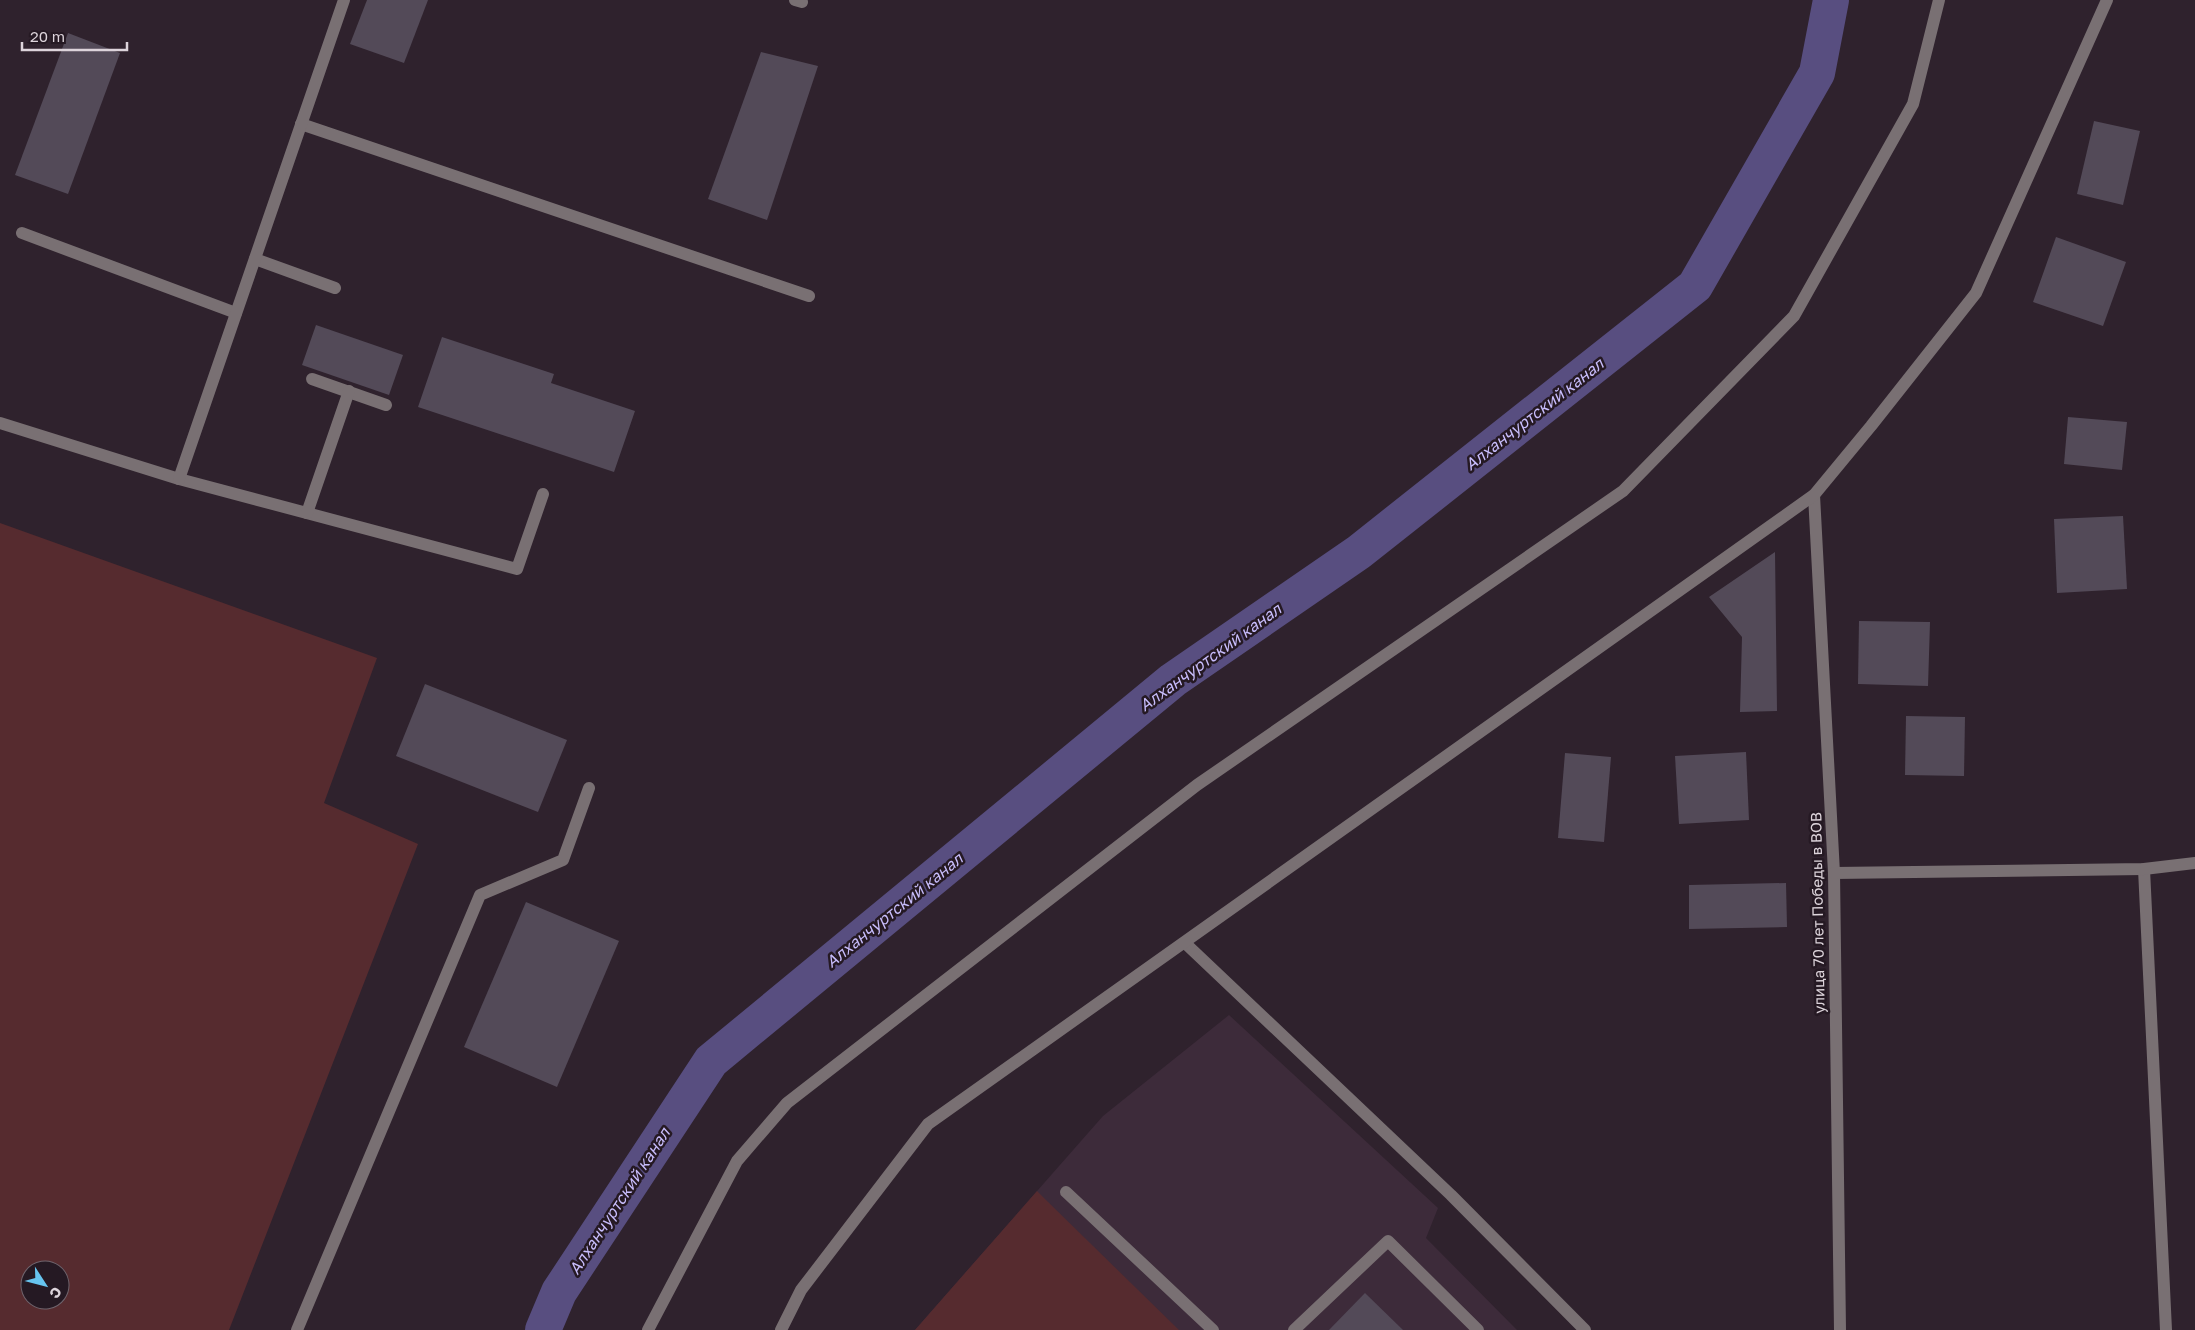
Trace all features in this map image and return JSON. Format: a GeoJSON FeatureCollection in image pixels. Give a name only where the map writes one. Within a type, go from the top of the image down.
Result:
{"type":"FeatureCollection","features":[{"type":"Feature","properties":{"kind":"street"},"geometry":{"type":"LineString","coordinates":[[179,478],[344,0]]}},
{"type":"Feature","properties":{"kind":"street"},"geometry":{"type":"LineString","coordinates":[[648,1330],[737,1161],[787,1103],[1197,785],[1623,491],[1794,316],[1913,104],[1939,0]]}},
{"type":"Feature","properties":{"kind":"street"},"geometry":{"type":"LineString","coordinates":[[781,1330],[802,1290],[928,1124],[1814,495],[1871,426],[1976,292],[2107,0]]}},
{"type":"Feature","properties":{"kind":"street"},"geometry":{"type":"LineString","coordinates":[[301,124],[809,296]]}},
{"type":"Feature","properties":{"kind":"street"},"geometry":{"type":"LineString","coordinates":[[22,234],[236,313]]}},
{"type":"Feature","properties":{"kind":"street"},"geometry":{"type":"LineString","coordinates":[[255,259],[335,288]]}},
{"type":"Feature","properties":{"kind":"street"},"geometry":{"type":"LineString","coordinates":[[312,378],[386,405]]}},
{"type":"Feature","properties":{"kind":"street"},"geometry":{"type":"LineString","coordinates":[[307,513],[349,392]]}},
{"type":"Feature","properties":{"kind":"street"},"geometry":{"type":"LineString","coordinates":[[0,423],[179,478],[517,569],[543,494]]}},
{"type":"Feature","properties":{"kind":"street","name":"улица 70 лет Победы в ВОВ"},"geometry":{"type":"LineString","coordinates":[[1814,495],[1834,873],[1840,1330]]}},
{"type":"Feature","properties":{"kind":"street"},"geometry":{"type":"LineString","coordinates":[[297,1330],[480,895],[563,860],[589,788]]}},
{"type":"Feature","properties":{"kind":"street"},"geometry":{"type":"LineString","coordinates":[[1834,873],[2144,869],[2195,863]]}},
{"type":"Feature","properties":{"kind":"street"},"geometry":{"type":"LineString","coordinates":[[2144,869],[2166,1330]]}},
{"type":"Feature","properties":{"kind":"street"},"geometry":{"type":"LineString","coordinates":[[1185,943],[1451,1195],[1585,1330]]}},
{"type":"Feature","properties":{"kind":"street"},"geometry":{"type":"LineString","coordinates":[[1066,1192],[1213,1330]]}},
{"type":"Feature","properties":{"kind":"street"},"geometry":{"type":"LineString","coordinates":[[1294,1330],[1388,1241],[1478,1330]]}},
{"type":"Feature","properties":{"kind":"shaded area"},"geometry":{"type":"Polygon","coordinates":[[[0,523],[377,658],[324,803],[418,844],[229,1330],[0,1330],[0,523]]]}},
{"type":"Feature","properties":{"kind":"shaded area"},"geometry":{"type":"Polygon","coordinates":[[[1229,1015],[1438,1208],[1426,1238],[1517,1330],[915,1330],[1103,1116],[1229,1015]]]}},
{"type":"Feature","properties":{"kind":"shaded area"},"geometry":{"type":"Polygon","coordinates":[[[1037,1191],[1045,1199],[1179,1330],[915,1330],[1037,1191]]]}},
{"type":"Feature","properties":{"kind":"building"},"geometry":{"type":"Polygon","coordinates":[[[367,0],[428,0],[404,63],[350,44],[367,0]]]}},
{"type":"Feature","properties":{"kind":"building"},"geometry":{"type":"Polygon","coordinates":[[[68,33],[120,53],[68,194],[15,175],[68,33]]]}},
{"type":"Feature","properties":{"kind":"building"},"geometry":{"type":"Polygon","coordinates":[[[761,52],[818,66],[767,220],[708,199],[761,52]]]}},
{"type":"Feature","properties":{"kind":"building"},"geometry":{"type":"Polygon","coordinates":[[[2094,121],[2140,131],[2123,205],[2077,194],[2094,121]]]}},
{"type":"Feature","properties":{"kind":"building"},"geometry":{"type":"Polygon","coordinates":[[[2056,237],[2126,262],[2103,326],[2033,302],[2056,237]]]}},
{"type":"Feature","properties":{"kind":"building"},"geometry":{"type":"Polygon","coordinates":[[[316,325],[403,355],[389,395],[302,365],[316,325]]]}},
{"type":"Feature","properties":{"kind":"building"},"geometry":{"type":"Polygon","coordinates":[[[442,337],[554,374],[551,383],[635,411],[614,472],[418,407],[442,337]]]}},
{"type":"Feature","properties":{"kind":"building"},"geometry":{"type":"Polygon","coordinates":[[[2068,417],[2127,422],[2122,470],[2064,464],[2068,417]]]}},
{"type":"Feature","properties":{"kind":"building"},"geometry":{"type":"Polygon","coordinates":[[[2123,516],[2127,589],[2057,593],[2054,519],[2123,516]]]}},
{"type":"Feature","properties":{"kind":"building"},"geometry":{"type":"Polygon","coordinates":[[[1775,552],[1777,711],[1740,712],[1742,637],[1709,597],[1775,552]]]}},
{"type":"Feature","properties":{"kind":"building"},"geometry":{"type":"Polygon","coordinates":[[[1859,621],[1930,622],[1928,686],[1858,684],[1859,621]]]}},
{"type":"Feature","properties":{"kind":"building"},"geometry":{"type":"Polygon","coordinates":[[[425,684],[567,740],[538,812],[396,756],[425,684]]]}},
{"type":"Feature","properties":{"kind":"building"},"geometry":{"type":"Polygon","coordinates":[[[1906,716],[1965,717],[1964,776],[1905,775],[1906,716]]]}},
{"type":"Feature","properties":{"kind":"building"},"geometry":{"type":"Polygon","coordinates":[[[1746,752],[1749,820],[1679,824],[1675,756],[1746,752]]]}},
{"type":"Feature","properties":{"kind":"building"},"geometry":{"type":"Polygon","coordinates":[[[1565,753],[1611,757],[1604,842],[1558,838],[1565,753]]]}},
{"type":"Feature","properties":{"kind":"building"},"geometry":{"type":"Polygon","coordinates":[[[1786,883],[1787,927],[1689,929],[1689,885],[1786,883]]]}},
{"type":"Feature","properties":{"kind":"building"},"geometry":{"type":"Polygon","coordinates":[[[526,902],[619,941],[557,1087],[464,1047],[526,902]]]}},
{"type":"Feature","properties":{"kind":"building"},"geometry":{"type":"Polygon","coordinates":[[[1365,1293],[1403,1330],[1329,1330],[1365,1293]]]}},
{"type":"Feature","properties":{"kind":"waterway","name":"Алханчуртский канал"},"geometry":{"type":"LineString","coordinates":[[543,1330],[559,1292],[711,1061],[1173,680],[1359,552],[1695,286],[1817,73],[1831,0]]}}]}
